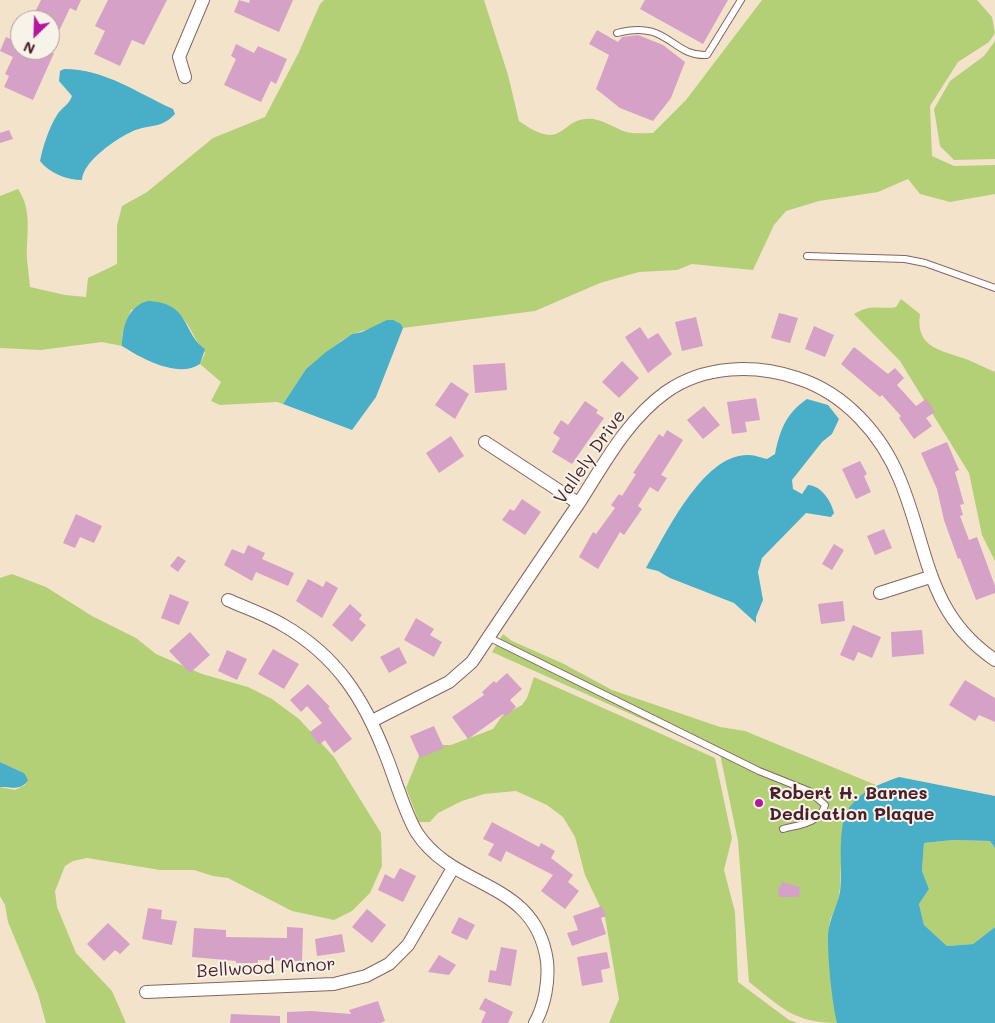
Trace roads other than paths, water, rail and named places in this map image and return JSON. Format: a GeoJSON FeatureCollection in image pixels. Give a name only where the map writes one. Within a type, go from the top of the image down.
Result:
{"type":"FeatureCollection","features":[{"type":"Feature","properties":{"kind":"street"},"geometry":{"type":"LineString","coordinates":[[185,77],[179,57],[203,0]]}},
{"type":"Feature","properties":{"kind":"street","name":"Vallely Drive"},"geometry":{"type":"LineString","coordinates":[[372,721],[449,682],[472,662],[630,425],[666,392],[692,379],[720,371],[749,368],[778,371],[805,380],[833,395],[856,414],[878,438],[900,480],[930,577],[948,614],[977,647],[995,660]]}},
{"type":"Feature","properties":{"kind":"street"},"geometry":{"type":"LineString","coordinates":[[485,442],[578,503]]}},
{"type":"Feature","properties":{"kind":"street"},"geometry":{"type":"LineString","coordinates":[[880,593],[930,577]]}},
{"type":"Feature","properties":{"kind":"street"},"geometry":{"type":"LineString","coordinates":[[228,600],[282,624],[318,648],[349,681],[372,721],[416,832],[432,853],[453,868],[508,896],[525,911],[544,944],[549,977],[539,1016],[535,1023]]}},
{"type":"Feature","properties":{"kind":"street","name":"Bellwood Manor"},"geometry":{"type":"LineString","coordinates":[[146,992],[334,984],[366,976],[389,964],[408,945],[453,868]]}},
{"type":"Feature","properties":{"kind":"lane"},"geometry":{"type":"LineString","coordinates":[[616,33],[634,28],[646,29],[660,34],[695,56],[707,55],[741,0]]}},
{"type":"Feature","properties":{"kind":"lane"},"geometry":{"type":"LineString","coordinates":[[807,256],[905,259],[925,263],[995,288]]}},
{"type":"Feature","properties":{"kind":"lane"},"geometry":{"type":"LineString","coordinates":[[488,637],[759,771],[809,791],[825,805],[820,814],[809,823],[783,829]]}},
{"type":"Feature","properties":{"kind":"water"},"geometry":{"type":"Polygon","coordinates":[[[64,69],[79,70],[107,77],[173,109],[175,114],[165,122],[133,131],[118,139],[94,158],[88,165],[82,180],[70,179],[59,175],[48,169],[40,161],[51,126],[72,96],[59,81],[60,71],[64,69]]]}},
{"type":"Feature","properties":{"kind":"water"},"geometry":{"type":"Polygon","coordinates":[[[148,301],[162,303],[172,307],[179,313],[192,335],[205,349],[200,364],[191,368],[171,368],[149,361],[122,346],[123,332],[131,312],[148,301]]]}},
{"type":"Feature","properties":{"kind":"water"},"geometry":{"type":"Polygon","coordinates":[[[387,320],[393,320],[401,324],[403,328],[376,397],[352,430],[283,404],[306,369],[326,352],[352,334],[362,332],[387,320]]]}},
{"type":"Feature","properties":{"kind":"water"},"geometry":{"type":"Polygon","coordinates":[[[807,399],[828,405],[839,419],[832,434],[822,442],[792,480],[793,489],[802,494],[808,485],[818,488],[828,499],[834,513],[831,517],[806,513],[762,558],[758,572],[763,600],[756,617],[756,623],[734,603],[670,578],[658,571],[646,568],[675,517],[701,481],[716,467],[732,458],[749,455],[767,459],[775,454],[779,437],[789,416],[807,399]]]}},
{"type":"Feature","properties":{"kind":"water"},"geometry":{"type":"Polygon","coordinates":[[[0,762],[24,773],[28,780],[25,784],[16,788],[0,787],[0,762]]]}},
{"type":"Feature","properties":{"kind":"water"},"geometry":{"type":"Polygon","coordinates":[[[899,777],[995,796],[995,848],[990,841],[953,840],[924,843],[922,871],[929,889],[919,904],[924,925],[947,946],[973,944],[995,927],[995,1023],[837,1023],[833,1004],[828,933],[840,892],[841,845],[844,821],[847,811],[853,803],[868,790],[899,777]]]}},
{"type":"Feature","properties":{"kind":"place","name":"Robert H. Barnes Dedication Plaque"},"geometry":{"type":"Point","coordinates":[759,803]}}]}
